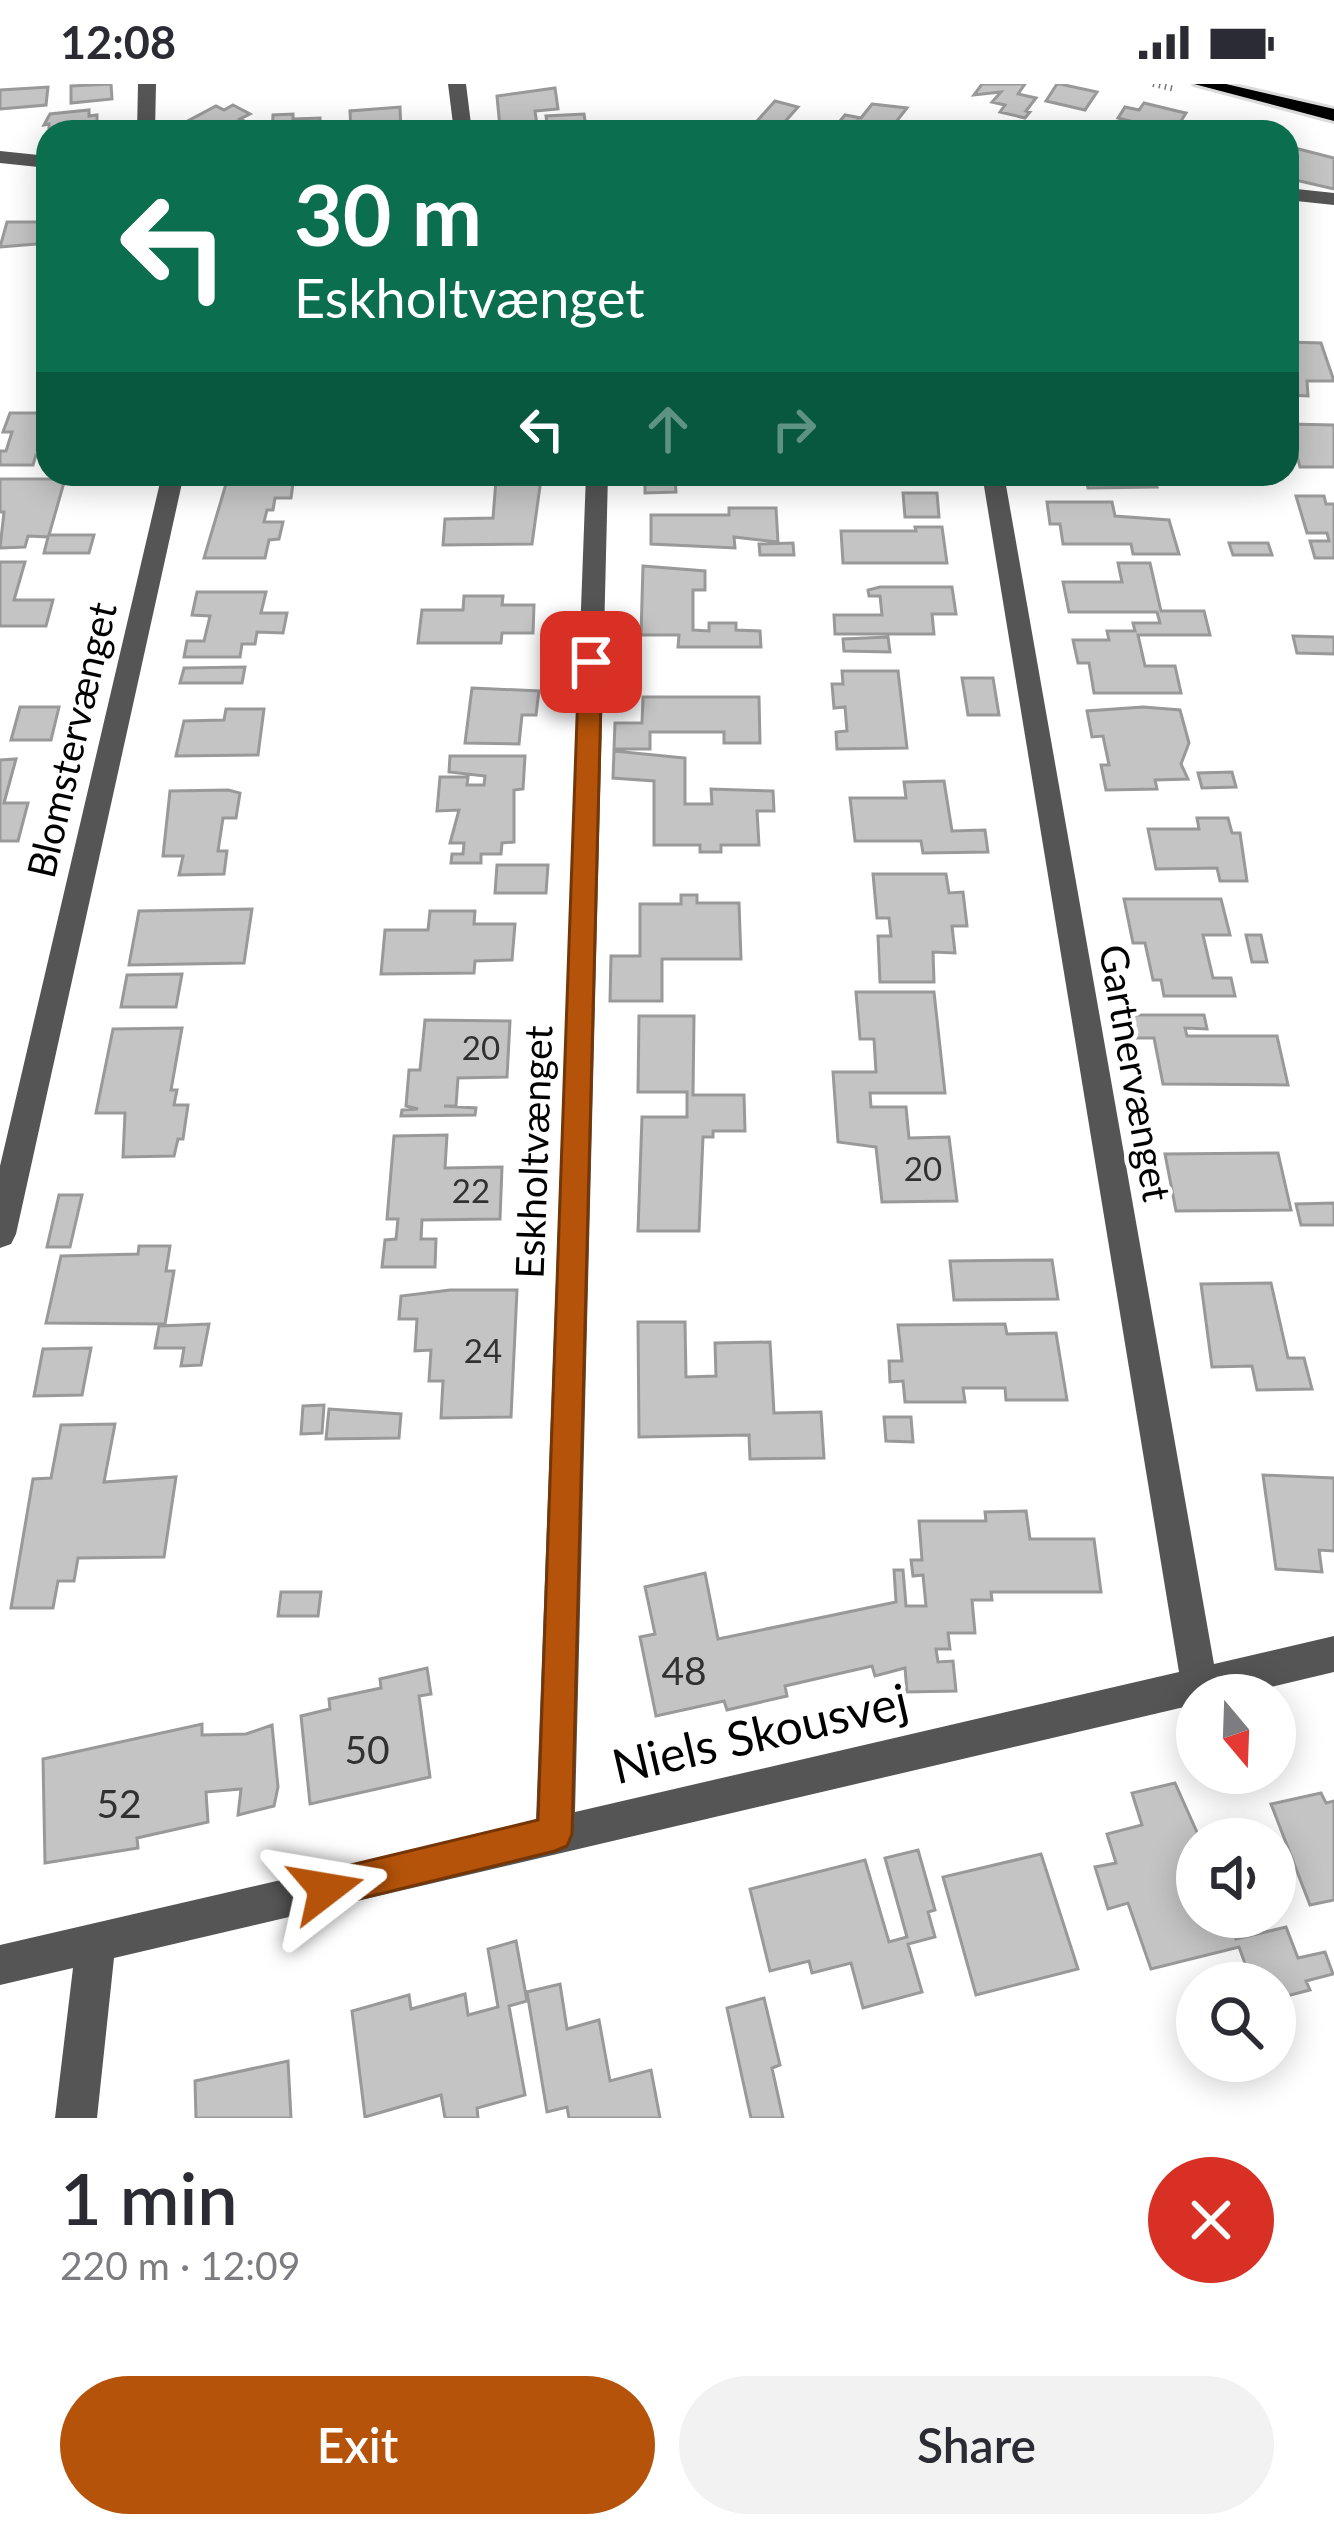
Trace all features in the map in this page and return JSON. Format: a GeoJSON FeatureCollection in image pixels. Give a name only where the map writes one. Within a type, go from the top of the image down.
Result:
{"type":"FeatureCollection","features":[{"type":"Feature","properties":{"kind":"main road"},"geometry":{"type":"LineString","coordinates":[[1204,84],[1331,114]]}},
{"type":"Feature","properties":{"kind":"street"},"geometry":{"type":"LineString","coordinates":[[146,120],[147,84]]}},
{"type":"Feature","properties":{"kind":"street"},"geometry":{"type":"LineString","coordinates":[[457,84],[462,120]]}},
{"type":"Feature","properties":{"kind":"street"},"geometry":{"type":"LineString","coordinates":[[0,158],[36,161]]}},
{"type":"Feature","properties":{"kind":"street"},"geometry":{"type":"LineString","coordinates":[[1299,195],[1330,199],[1334,226]]}},
{"type":"Feature","properties":{"kind":"street","name":"Blomstervænget"},"geometry":{"type":"LineString","coordinates":[[0,1234],[169,486]]}},
{"type":"Feature","properties":{"kind":"street","name":"Eskholtvænget"},"geometry":{"type":"LineString","coordinates":[[555,1834],[596,486]]}},
{"type":"Feature","properties":{"kind":"street","name":"Gartnervænget"},"geometry":{"type":"LineString","coordinates":[[995,486],[1197,1674]]}},
{"type":"Feature","properties":{"kind":"street","name":"Niels Skousvej"},"geometry":{"type":"LineString","coordinates":[[1244,1674],[1334,1654]]}},
{"type":"Feature","properties":{"kind":"street","name":"Niels Skousvej"},"geometry":{"type":"LineString","coordinates":[[0,1965],[1176,1689]]}},
{"type":"Feature","properties":{"kind":"street"},"geometry":{"type":"LineString","coordinates":[[76,2118],[96,1944]]}},
{"type":"Feature","properties":{"kind":"building"},"geometry":{"type":"Polygon","coordinates":[[[111,84],[112,99],[71,103],[71,86],[111,84]]]}},
{"type":"Feature","properties":{"kind":"building"},"geometry":{"type":"Polygon","coordinates":[[[982,84],[1025,84],[1018,94],[1036,98],[1025,118],[1000,112],[1005,105],[992,102],[1001,92],[974,95],[982,84]]]}},
{"type":"Feature","properties":{"kind":"building"},"geometry":{"type":"Polygon","coordinates":[[[1057,84],[1097,92],[1085,110],[1046,101],[1057,84]]]}},
{"type":"Feature","properties":{"kind":"building"},"geometry":{"type":"Polygon","coordinates":[[[48,87],[46,105],[0,109],[0,90],[48,87]]]}},
{"type":"Feature","properties":{"kind":"building"},"geometry":{"type":"Polygon","coordinates":[[[555,88],[558,109],[535,111],[536,120],[499,120],[497,96],[555,88]]]}},
{"type":"Feature","properties":{"kind":"building"},"geometry":{"type":"Polygon","coordinates":[[[775,101],[798,107],[786,120],[758,120],[775,101]]]}},
{"type":"Feature","properties":{"kind":"building"},"geometry":{"type":"Polygon","coordinates":[[[1144,103],[1186,113],[1182,120],[1118,118],[1125,107],[1139,110],[1144,103]]]}},
{"type":"Feature","properties":{"kind":"building"},"geometry":{"type":"Polygon","coordinates":[[[872,104],[907,108],[898,120],[841,120],[845,115],[861,118],[872,104]]]}},
{"type":"Feature","properties":{"kind":"building"},"geometry":{"type":"Polygon","coordinates":[[[233,105],[250,114],[242,120],[190,120],[216,106],[224,110],[233,105]]]}},
{"type":"Feature","properties":{"kind":"building"},"geometry":{"type":"Polygon","coordinates":[[[400,107],[401,120],[350,120],[350,111],[400,107]]]}},
{"type":"Feature","properties":{"kind":"building"},"geometry":{"type":"Polygon","coordinates":[[[89,110],[89,116],[97,115],[97,120],[47,120],[50,114],[89,110]]]}},
{"type":"Feature","properties":{"kind":"building"},"geometry":{"type":"Polygon","coordinates":[[[293,114],[293,119],[320,120],[273,120],[273,115],[293,114]]]}},
{"type":"Feature","properties":{"kind":"building"},"geometry":{"type":"Polygon","coordinates":[[[584,114],[585,120],[547,120],[546,116],[584,114]]]}},
{"type":"Feature","properties":{"kind":"building"},"geometry":{"type":"Polygon","coordinates":[[[1299,149],[1334,158],[1334,189],[1299,181],[1299,149]]]}},
{"type":"Feature","properties":{"kind":"building"},"geometry":{"type":"Polygon","coordinates":[[[7,222],[36,222],[36,244],[0,247],[7,222]]]}},
{"type":"Feature","properties":{"kind":"building"},"geometry":{"type":"Polygon","coordinates":[[[1299,342],[1321,343],[1334,381],[1307,381],[1308,396],[1299,396],[1299,342]]]}},
{"type":"Feature","properties":{"kind":"building"},"geometry":{"type":"Polygon","coordinates":[[[10,413],[36,413],[33,465],[0,465],[0,451],[6,451],[12,432],[3,432],[10,413]]]}},
{"type":"Feature","properties":{"kind":"building"},"geometry":{"type":"Polygon","coordinates":[[[1299,424],[1334,425],[1334,467],[1300,467],[1299,424]]]}},
{"type":"Feature","properties":{"kind":"building"},"geometry":{"type":"Polygon","coordinates":[[[0,479],[36,479],[36,486],[63,486],[49,535],[94,535],[89,553],[44,553],[48,537],[28,536],[25,547],[0,548],[4,512],[0,512],[0,479]]]}},
{"type":"Feature","properties":{"kind":"building"},"geometry":{"type":"Polygon","coordinates":[[[225,486],[293,486],[291,498],[275,498],[273,510],[267,510],[264,522],[283,522],[279,539],[269,540],[265,558],[204,558],[225,486]]]}},
{"type":"Feature","properties":{"kind":"building"},"geometry":{"type":"Polygon","coordinates":[[[496,486],[540,486],[532,544],[443,545],[445,519],[493,518],[496,486]]]}},
{"type":"Feature","properties":{"kind":"building"},"geometry":{"type":"Polygon","coordinates":[[[645,486],[676,486],[676,492],[645,493],[645,486]]]}},
{"type":"Feature","properties":{"kind":"building"},"geometry":{"type":"Polygon","coordinates":[[[1088,486],[1157,487],[1088,488],[1088,486]]]}},
{"type":"Feature","properties":{"kind":"building"},"geometry":{"type":"Polygon","coordinates":[[[903,493],[937,493],[939,517],[905,517],[903,493]]]}},
{"type":"Feature","properties":{"kind":"building"},"geometry":{"type":"Polygon","coordinates":[[[1296,496],[1324,496],[1326,504],[1334,504],[1334,558],[1315,558],[1310,541],[1329,541],[1327,533],[1307,533],[1296,496]]]}},
{"type":"Feature","properties":{"kind":"building"},"geometry":{"type":"Polygon","coordinates":[[[1047,502],[1112,502],[1115,516],[1169,520],[1179,554],[1133,554],[1131,544],[1063,544],[1060,524],[1050,524],[1047,502]]]}},
{"type":"Feature","properties":{"kind":"building"},"geometry":{"type":"Polygon","coordinates":[[[729,508],[776,508],[778,542],[734,537],[735,548],[651,544],[651,515],[729,515],[729,508]]]}},
{"type":"Feature","properties":{"kind":"building"},"geometry":{"type":"Polygon","coordinates":[[[915,527],[942,527],[947,563],[843,563],[841,531],[916,531],[915,527]]]}},
{"type":"Feature","properties":{"kind":"building"},"geometry":{"type":"Polygon","coordinates":[[[793,543],[794,555],[760,555],[759,544],[793,543]]]}},
{"type":"Feature","properties":{"kind":"building"},"geometry":{"type":"Polygon","coordinates":[[[1229,543],[1268,543],[1272,555],[1233,555],[1229,543]]]}},
{"type":"Feature","properties":{"kind":"building"},"geometry":{"type":"Polygon","coordinates":[[[0,562],[25,562],[14,600],[53,600],[46,626],[0,626],[0,562]]]}},
{"type":"Feature","properties":{"kind":"building"},"geometry":{"type":"Polygon","coordinates":[[[1118,563],[1150,563],[1161,611],[1204,611],[1210,635],[1138,635],[1145,666],[1175,666],[1181,693],[1094,693],[1089,663],[1078,663],[1073,640],[1109,640],[1107,631],[1135,631],[1133,623],[1160,623],[1157,612],[1069,612],[1063,582],[1122,582],[1118,563]]]}},
{"type":"Feature","properties":{"kind":"building"},"geometry":{"type":"Polygon","coordinates":[[[643,566],[705,571],[705,590],[693,590],[693,630],[709,631],[709,623],[736,623],[736,630],[760,631],[761,647],[678,647],[679,635],[641,635],[643,566]]]}},
{"type":"Feature","properties":{"kind":"building"},"geometry":{"type":"Polygon","coordinates":[[[952,587],[956,614],[932,614],[934,634],[835,634],[834,615],[882,615],[880,596],[869,596],[868,590],[952,587]]]}},
{"type":"Feature","properties":{"kind":"building"},"geometry":{"type":"Polygon","coordinates":[[[197,592],[266,592],[261,613],[287,613],[283,633],[257,632],[255,644],[242,644],[240,657],[184,657],[187,641],[204,641],[210,616],[192,615],[197,592]]]}},
{"type":"Feature","properties":{"kind":"building"},"geometry":{"type":"Polygon","coordinates":[[[464,596],[503,596],[502,605],[534,605],[533,633],[502,633],[501,643],[418,643],[422,610],[463,610],[464,596]]]}},
{"type":"Feature","properties":{"kind":"building"},"geometry":{"type":"Polygon","coordinates":[[[1293,636],[1334,637],[1334,654],[1297,653],[1293,636]]]}},
{"type":"Feature","properties":{"kind":"building"},"geometry":{"type":"Polygon","coordinates":[[[888,637],[890,652],[844,651],[843,639],[888,637]]]}},
{"type":"Feature","properties":{"kind":"building"},"geometry":{"type":"Polygon","coordinates":[[[245,667],[242,683],[180,683],[184,668],[245,667]]]}},
{"type":"Feature","properties":{"kind":"building"},"geometry":{"type":"Polygon","coordinates":[[[842,671],[898,671],[907,748],[837,749],[836,732],[847,731],[845,707],[834,708],[832,684],[843,684],[842,671]]]}},
{"type":"Feature","properties":{"kind":"building"},"geometry":{"type":"Polygon","coordinates":[[[962,678],[993,678],[999,715],[968,715],[962,678]]]}},
{"type":"Feature","properties":{"kind":"building"},"geometry":{"type":"Polygon","coordinates":[[[472,688],[539,691],[536,715],[522,715],[519,744],[465,743],[472,688]]]}},
{"type":"Feature","properties":{"kind":"building"},"geometry":{"type":"Polygon","coordinates":[[[643,697],[759,697],[760,743],[724,743],[724,732],[650,732],[650,749],[614,749],[615,723],[642,723],[643,697]]]}},
{"type":"Feature","properties":{"kind":"building"},"geometry":{"type":"Polygon","coordinates":[[[20,707],[59,707],[51,740],[11,740],[20,707]]]}},
{"type":"Feature","properties":{"kind":"building"},"geometry":{"type":"Polygon","coordinates":[[[226,709],[264,709],[258,755],[176,756],[184,721],[224,720],[226,709]]]}},
{"type":"Feature","properties":{"kind":"building"},"geometry":{"type":"Polygon","coordinates":[[[1180,710],[1189,743],[1181,764],[1188,779],[1155,780],[1157,789],[1106,790],[1101,765],[1109,765],[1103,736],[1092,737],[1087,711],[1180,710]]]}},
{"type":"Feature","properties":{"kind":"building"},"geometry":{"type":"Polygon","coordinates":[[[614,751],[685,758],[685,804],[712,804],[711,789],[773,791],[774,811],[757,811],[759,845],[721,845],[721,852],[700,852],[700,845],[654,845],[654,781],[613,778],[614,751]]]}},
{"type":"Feature","properties":{"kind":"building"},"geometry":{"type":"Polygon","coordinates":[[[450,756],[525,756],[523,789],[514,790],[514,842],[502,843],[501,854],[481,854],[481,863],[451,863],[452,854],[463,854],[464,843],[450,843],[459,810],[437,811],[440,777],[468,777],[467,785],[484,785],[485,776],[449,772],[450,756]]]}},
{"type":"Feature","properties":{"kind":"building"},"geometry":{"type":"Polygon","coordinates":[[[16,759],[4,803],[28,803],[18,841],[0,841],[0,760],[16,759]]]}},
{"type":"Feature","properties":{"kind":"building"},"geometry":{"type":"Polygon","coordinates":[[[1232,772],[1236,787],[1202,788],[1198,773],[1232,772]]]}},
{"type":"Feature","properties":{"kind":"building"},"geometry":{"type":"Polygon","coordinates":[[[944,781],[952,831],[985,830],[988,852],[923,853],[921,841],[855,841],[850,798],[906,798],[904,782],[944,781]]]}},
{"type":"Feature","properties":{"kind":"building"},"geometry":{"type":"Polygon","coordinates":[[[170,791],[240,793],[236,818],[223,818],[218,851],[227,851],[224,874],[179,875],[183,856],[163,856],[170,791]]]}},
{"type":"Feature","properties":{"kind":"building"},"geometry":{"type":"Polygon","coordinates":[[[1197,818],[1228,818],[1232,833],[1240,833],[1247,881],[1220,881],[1217,868],[1156,869],[1148,829],[1199,829],[1197,818]]]}},
{"type":"Feature","properties":{"kind":"building"},"geometry":{"type":"Polygon","coordinates":[[[497,865],[548,865],[546,893],[495,893],[497,865]]]}},
{"type":"Feature","properties":{"kind":"building"},"geometry":{"type":"Polygon","coordinates":[[[873,874],[946,874],[949,893],[963,892],[967,926],[952,926],[955,953],[933,952],[934,982],[880,982],[878,936],[891,936],[889,918],[877,918],[873,874]]]}},
{"type":"Feature","properties":{"kind":"building"},"geometry":{"type":"Polygon","coordinates":[[[681,895],[697,895],[697,903],[739,903],[741,959],[662,959],[662,1001],[610,1001],[611,956],[640,956],[640,904],[681,904],[681,895]]]}},
{"type":"Feature","properties":{"kind":"building"},"geometry":{"type":"Polygon","coordinates":[[[1124,899],[1221,899],[1230,935],[1203,935],[1213,978],[1231,978],[1235,996],[1164,996],[1161,980],[1153,980],[1145,943],[1133,943],[1124,899]]]}},
{"type":"Feature","properties":{"kind":"building"},"geometry":{"type":"Polygon","coordinates":[[[252,909],[244,963],[129,965],[139,911],[252,909]]]}},
{"type":"Feature","properties":{"kind":"building"},"geometry":{"type":"Polygon","coordinates":[[[430,911],[475,911],[474,924],[515,924],[512,960],[475,961],[474,973],[381,974],[385,930],[428,930],[430,911]]]}},
{"type":"Feature","properties":{"kind":"building"},"geometry":{"type":"Polygon","coordinates":[[[1246,935],[1261,935],[1267,962],[1252,962],[1246,935]]]}},
{"type":"Feature","properties":{"kind":"building"},"geometry":{"type":"Polygon","coordinates":[[[182,974],[176,1007],[121,1007],[127,975],[182,974]]]}},
{"type":"Feature","properties":{"kind":"building"},"geometry":{"type":"Polygon","coordinates":[[[856,992],[934,992],[945,1093],[870,1093],[871,1107],[906,1107],[909,1138],[949,1137],[957,1201],[882,1202],[876,1147],[838,1142],[833,1072],[876,1072],[874,1039],[860,1039],[856,992]]]}},
{"type":"Feature","properties":{"kind":"building"},"geometry":{"type":"Polygon","coordinates":[[[1125,1015],[1204,1015],[1207,1029],[1185,1028],[1187,1036],[1277,1036],[1288,1085],[1163,1084],[1154,1038],[1129,1038],[1125,1015]]]}},
{"type":"Feature","properties":{"kind":"building"},"geometry":{"type":"Polygon","coordinates":[[[639,1016],[694,1016],[693,1095],[744,1095],[745,1131],[713,1131],[713,1137],[703,1137],[699,1231],[638,1231],[642,1117],[687,1117],[687,1092],[638,1092],[639,1016]]]}},
{"type":"Feature","properties":{"kind":"building"},"geometry":{"type":"Polygon","coordinates":[[[425,1020],[510,1021],[507,1077],[458,1078],[456,1106],[444,1106],[476,1108],[475,1115],[401,1116],[402,1110],[418,1109],[406,1106],[409,1070],[420,1070],[425,1020]]]}},
{"type":"Feature","properties":{"kind":"building"},"geometry":{"type":"Polygon","coordinates":[[[182,1028],[171,1090],[177,1090],[174,1105],[188,1105],[183,1139],[178,1139],[174,1156],[123,1157],[125,1113],[96,1113],[113,1029],[182,1028]]]}},
{"type":"Feature","properties":{"kind":"building"},"geometry":{"type":"Polygon","coordinates":[[[447,1135],[445,1168],[502,1167],[500,1219],[422,1220],[421,1239],[436,1239],[435,1267],[382,1267],[385,1240],[396,1239],[398,1219],[387,1219],[394,1136],[447,1135]]]}},
{"type":"Feature","properties":{"kind":"building"},"geometry":{"type":"Polygon","coordinates":[[[1278,1153],[1291,1210],[1176,1211],[1165,1154],[1278,1153]]]}},
{"type":"Feature","properties":{"kind":"building"},"geometry":{"type":"Polygon","coordinates":[[[59,1195],[82,1195],[70,1247],[47,1247],[59,1195]]]}},
{"type":"Feature","properties":{"kind":"building"},"geometry":{"type":"Polygon","coordinates":[[[1334,1203],[1334,1225],[1301,1225],[1296,1204],[1334,1203]]]}},
{"type":"Feature","properties":{"kind":"building"},"geometry":{"type":"Polygon","coordinates":[[[139,1246],[170,1246],[166,1271],[174,1271],[165,1324],[46,1323],[61,1256],[138,1254],[139,1246]]]}},
{"type":"Feature","properties":{"kind":"building"},"geometry":{"type":"Polygon","coordinates":[[[1052,1260],[1058,1299],[954,1300],[950,1261],[1052,1260]]]}},
{"type":"Feature","properties":{"kind":"building"},"geometry":{"type":"Polygon","coordinates":[[[1271,1283],[1288,1358],[1304,1358],[1312,1389],[1257,1390],[1252,1366],[1212,1367],[1201,1284],[1271,1283]]]}},
{"type":"Feature","properties":{"kind":"building"},"geometry":{"type":"Polygon","coordinates":[[[517,1290],[511,1417],[441,1418],[443,1381],[429,1381],[431,1350],[415,1351],[417,1319],[399,1319],[401,1296],[517,1290]]]}},
{"type":"Feature","properties":{"kind":"building"},"geometry":{"type":"Polygon","coordinates":[[[638,1322],[685,1322],[686,1377],[716,1376],[715,1343],[770,1342],[774,1413],[821,1412],[824,1458],[750,1459],[749,1435],[639,1437],[638,1322]]]}},
{"type":"Feature","properties":{"kind":"building"},"geometry":{"type":"Polygon","coordinates":[[[209,1324],[201,1365],[181,1366],[184,1348],[155,1348],[159,1326],[209,1324]]]}},
{"type":"Feature","properties":{"kind":"building"},"geometry":{"type":"Polygon","coordinates":[[[1005,1324],[1007,1334],[1056,1333],[1067,1400],[1006,1400],[1005,1388],[963,1388],[965,1402],[905,1402],[903,1381],[890,1382],[889,1361],[902,1361],[898,1325],[1005,1324]]]}},
{"type":"Feature","properties":{"kind":"building"},"geometry":{"type":"Polygon","coordinates":[[[91,1348],[82,1395],[34,1396],[43,1349],[91,1348]]]}},
{"type":"Feature","properties":{"kind":"building"},"geometry":{"type":"Polygon","coordinates":[[[324,1405],[322,1433],[301,1434],[303,1406],[324,1405]]]}},
{"type":"Feature","properties":{"kind":"building"},"geometry":{"type":"Polygon","coordinates":[[[329,1409],[401,1414],[399,1438],[326,1439],[329,1409]]]}},
{"type":"Feature","properties":{"kind":"building"},"geometry":{"type":"Polygon","coordinates":[[[884,1417],[911,1417],[913,1442],[886,1441],[884,1417]]]}},
{"type":"Feature","properties":{"kind":"building"},"geometry":{"type":"Polygon","coordinates":[[[115,1424],[104,1482],[176,1477],[164,1557],[78,1558],[74,1581],[58,1581],[53,1608],[11,1608],[33,1479],[51,1478],[61,1425],[115,1424]]]}},
{"type":"Feature","properties":{"kind":"building"},"geometry":{"type":"Polygon","coordinates":[[[1263,1475],[1334,1478],[1334,1551],[1319,1550],[1322,1572],[1276,1569],[1263,1475]]]}},
{"type":"Feature","properties":{"kind":"building"},"geometry":{"type":"Polygon","coordinates":[[[1026,1511],[1030,1539],[1094,1539],[1101,1592],[991,1592],[992,1600],[972,1600],[975,1633],[948,1633],[950,1649],[936,1649],[938,1662],[953,1661],[956,1691],[907,1692],[905,1668],[875,1676],[872,1666],[785,1686],[787,1696],[727,1710],[724,1701],[656,1716],[640,1637],[655,1634],[645,1587],[705,1573],[718,1639],[896,1602],[894,1570],[903,1570],[906,1606],[926,1606],[923,1575],[913,1576],[911,1560],[922,1560],[919,1521],[986,1521],[985,1512],[1026,1511]]]}},
{"type":"Feature","properties":{"kind":"building"},"geometry":{"type":"Polygon","coordinates":[[[281,1592],[321,1592],[318,1616],[278,1616],[281,1592]]]}},
{"type":"Feature","properties":{"kind":"building"},"geometry":{"type":"Polygon","coordinates":[[[427,1668],[431,1694],[419,1696],[430,1777],[310,1804],[301,1716],[330,1709],[329,1699],[381,1688],[380,1679],[427,1668]]]}},
{"type":"Feature","properties":{"kind":"building"},"geometry":{"type":"Polygon","coordinates":[[[202,1724],[202,1735],[246,1734],[272,1725],[278,1787],[274,1806],[238,1815],[241,1789],[206,1792],[208,1822],[137,1838],[138,1848],[45,1863],[43,1759],[202,1724]]]}},
{"type":"Feature","properties":{"kind":"building"},"geometry":{"type":"Polygon","coordinates":[[[1175,1783],[1191,1818],[1176,1818],[1176,1938],[1290,1938],[1298,1958],[1325,1952],[1333,1974],[1306,1981],[1310,1990],[1296,1994],[1296,1962],[1244,1962],[1239,1947],[1151,1969],[1128,1903],[1108,1909],[1095,1867],[1116,1863],[1107,1834],[1142,1825],[1132,1793],[1175,1783]]]}},
{"type":"Feature","properties":{"kind":"building"},"geometry":{"type":"Polygon","coordinates":[[[1321,1793],[1326,1803],[1334,1801],[1334,1900],[1310,1905],[1296,1869],[1296,1818],[1276,1818],[1271,1804],[1321,1793]]]}},
{"type":"Feature","properties":{"kind":"building"},"geometry":{"type":"Polygon","coordinates":[[[918,1850],[935,1910],[928,1912],[935,1937],[908,1944],[922,1992],[863,2008],[851,1963],[812,1973],[809,1961],[770,1971],[750,1889],[865,1860],[889,1942],[907,1937],[885,1858],[918,1850]]]}},
{"type":"Feature","properties":{"kind":"building"},"geometry":{"type":"Polygon","coordinates":[[[1041,1854],[1078,1969],[976,1995],[943,1877],[1041,1854]]]}},
{"type":"Feature","properties":{"kind":"building"},"geometry":{"type":"Polygon","coordinates":[[[516,1941],[527,2001],[509,2006],[525,2095],[477,2108],[478,2118],[445,2118],[441,2095],[365,2117],[352,2011],[409,1995],[411,2009],[465,1994],[468,2015],[498,2007],[488,1949],[516,1941]]]}},
{"type":"Feature","properties":{"kind":"building"},"geometry":{"type":"Polygon","coordinates":[[[560,1984],[567,2029],[599,2020],[610,2081],[651,2070],[660,2118],[569,2118],[567,2107],[547,2112],[527,1992],[560,1984]]]}},
{"type":"Feature","properties":{"kind":"building"},"geometry":{"type":"Polygon","coordinates":[[[764,1998],[780,2065],[772,2068],[783,2118],[751,2118],[727,2008],[764,1998]]]}},
{"type":"Feature","properties":{"kind":"building"},"geometry":{"type":"Polygon","coordinates":[[[288,2061],[291,2118],[196,2118],[195,2081],[288,2061]]]}},
{"type":"Feature","properties":{"kind":"route"},"geometry":{"type":"LineString","coordinates":[[326,1889],[555,1834],[591,662]]}}]}
